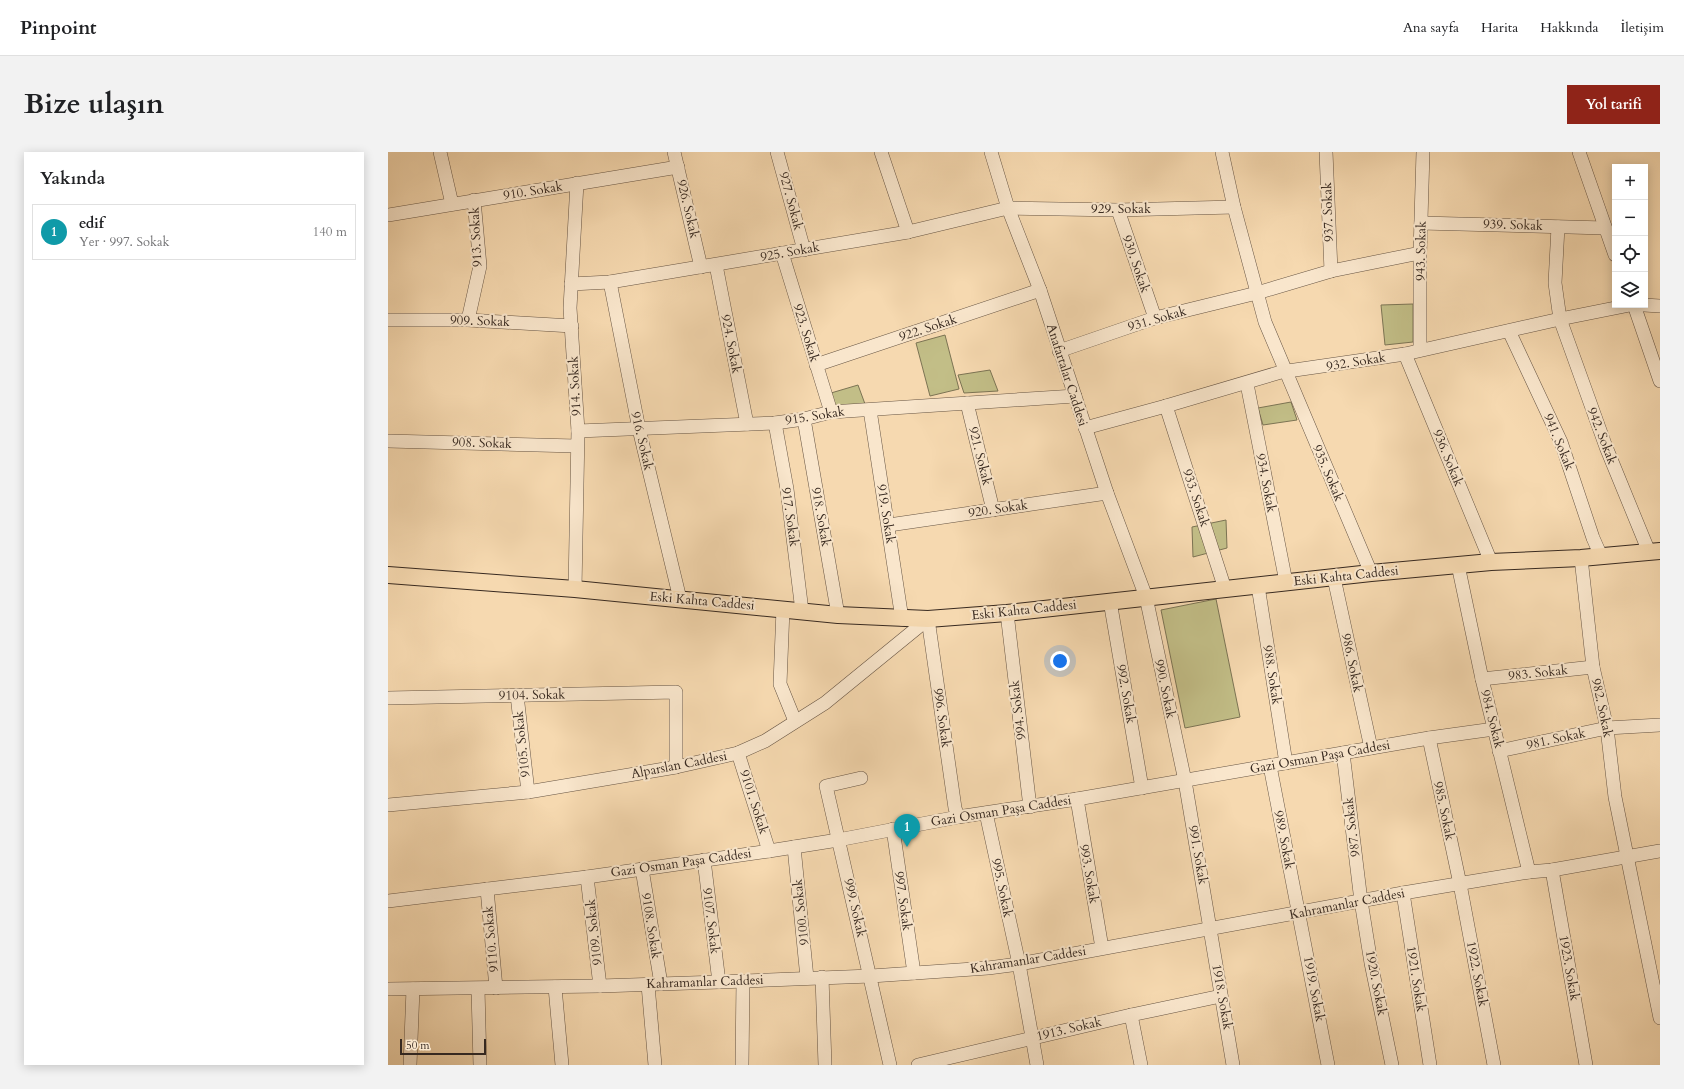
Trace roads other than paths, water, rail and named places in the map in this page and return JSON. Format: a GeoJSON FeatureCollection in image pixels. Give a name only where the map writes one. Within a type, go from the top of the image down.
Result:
{"type":"FeatureCollection","features":[{"type":"Feature","properties":{"kind":"main road","name":"Eski Kahta Caddesi"},"geometry":{"type":"LineString","coordinates":[[388,575],[575,589],[838,615],[928,619],[1258,586],[1371,573],[1491,562],[1581,558],[1654,551]]}},
{"type":"Feature","properties":{"kind":"street"},"geometry":{"type":"LineString","coordinates":[[440,152],[452,204]]}},
{"type":"Feature","properties":{"kind":"street","name":"926. Sokak"},"geometry":{"type":"LineString","coordinates":[[674,152],[701,267]]}},
{"type":"Feature","properties":{"kind":"street","name":"927. Sokak"},"geometry":{"type":"LineString","coordinates":[[778,152],[804,250]]}},
{"type":"Feature","properties":{"kind":"street"},"geometry":{"type":"LineString","coordinates":[[881,152],[908,232]]}},
{"type":"Feature","properties":{"kind":"street","name":"Anafartalar Caddesi"},"geometry":{"type":"LineString","coordinates":[[991,152],[1008,208],[1040,290],[1107,493],[1146,597]]}},
{"type":"Feature","properties":{"kind":"street"},"geometry":{"type":"LineString","coordinates":[[1222,152],[1234,207],[1256,293]]}},
{"type":"Feature","properties":{"kind":"street","name":"937. Sokak"},"geometry":{"type":"LineString","coordinates":[[1326,152],[1331,272]]}},
{"type":"Feature","properties":{"kind":"street","name":"943. Sokak"},"geometry":{"type":"LineString","coordinates":[[1420,350],[1420,253],[1423,152]]}},
{"type":"Feature","properties":{"kind":"street"},"geometry":{"type":"LineString","coordinates":[[1579,152],[1612,247]]}},
{"type":"Feature","properties":{"kind":"street","name":"910. Sokak"},"geometry":{"type":"LineString","coordinates":[[388,215],[678,167]]}},
{"type":"Feature","properties":{"kind":"street","name":"914. Sokak"},"geometry":{"type":"LineString","coordinates":[[575,589],[576,446],[578,431],[571,284],[577,184]]}},
{"type":"Feature","properties":{"kind":"street","name":"913. Sokak"},"geometry":{"type":"LineString","coordinates":[[468,320],[480,266],[474,200]]}},
{"type":"Feature","properties":{"kind":"street","name":"929. Sokak"},"geometry":{"type":"LineString","coordinates":[[1008,208],[1118,210],[1234,207]]}},
{"type":"Feature","properties":{"kind":"street","name":"925. Sokak"},"geometry":{"type":"LineString","coordinates":[[571,284],[610,282],[908,232],[1008,208]]}},
{"type":"Feature","properties":{"kind":"street","name":"930. Sokak"},"geometry":{"type":"LineString","coordinates":[[1118,210],[1155,318]]}},
{"type":"Feature","properties":{"kind":"street","name":"939. Sokak"},"geometry":{"type":"LineString","coordinates":[[1421,223],[1605,228]]}},
{"type":"Feature","properties":{"kind":"street","name":"942. Sokak"},"geometry":{"type":"LineString","coordinates":[[1558,226],[1555,288],[1560,319],[1606,447],[1654,551]]}},
{"type":"Feature","properties":{"kind":"street","name":"923. Sokak"},"geometry":{"type":"LineString","coordinates":[[782,253],[831,412]]}},
{"type":"Feature","properties":{"kind":"street","name":"931. Sokak"},"geometry":{"type":"LineString","coordinates":[[1059,351],[1155,318],[1256,293],[1331,272],[1420,253]]}},
{"type":"Feature","properties":{"kind":"street","name":"924. Sokak"},"geometry":{"type":"LineString","coordinates":[[716,265],[747,424]]}},
{"type":"Feature","properties":{"kind":"street","name":"916. Sokak"},"geometry":{"type":"LineString","coordinates":[[610,282],[639,429],[680,599]]}},
{"type":"Feature","properties":{"kind":"street","name":"922. Sokak"},"geometry":{"type":"LineString","coordinates":[[816,365],[1040,290]]}},
{"type":"Feature","properties":{"kind":"street","name":"935. Sokak"},"geometry":{"type":"LineString","coordinates":[[1256,293],[1264,322],[1371,573]]}},
{"type":"Feature","properties":{"kind":"street"},"geometry":{"type":"LineString","coordinates":[[1648,305],[1660,306]]}},
{"type":"Feature","properties":{"kind":"street","name":"932. Sokak"},"geometry":{"type":"LineString","coordinates":[[1085,428],[1247,384],[1281,372],[1285,373],[1405,354],[1615,308]]}},
{"type":"Feature","properties":{"kind":"street"},"geometry":{"type":"LineString","coordinates":[[1635,308],[1660,381]]}},
{"type":"Feature","properties":{"kind":"street","name":"909. Sokak"},"geometry":{"type":"LineString","coordinates":[[388,320],[468,320],[572,326]]}},
{"type":"Feature","properties":{"kind":"street","name":"941. Sokak"},"geometry":{"type":"LineString","coordinates":[[1509,330],[1562,442],[1593,538],[1601,556]]}},
{"type":"Feature","properties":{"kind":"street","name":"936. Sokak"},"geometry":{"type":"LineString","coordinates":[[1405,354],[1491,562]]}},
{"type":"Feature","properties":{"kind":"street","name":"934. Sokak"},"geometry":{"type":"LineString","coordinates":[[1247,384],[1286,582]]}},
{"type":"Feature","properties":{"kind":"street","name":"915. Sokak"},"geometry":{"type":"LineString","coordinates":[[578,431],[775,423],[804,419],[831,412],[1075,396]]}},
{"type":"Feature","properties":{"kind":"street","name":"921. Sokak"},"geometry":{"type":"LineString","coordinates":[[967,403],[993,510]]}},
{"type":"Feature","properties":{"kind":"street","name":"933. Sokak"},"geometry":{"type":"LineString","coordinates":[[1166,406],[1225,589]]}},
{"type":"Feature","properties":{"kind":"street","name":"919. Sokak"},"geometry":{"type":"LineString","coordinates":[[870,410],[902,619]]}},
{"type":"Feature","properties":{"kind":"street","name":"918. Sokak"},"geometry":{"type":"LineString","coordinates":[[804,419],[838,615]]}},
{"type":"Feature","properties":{"kind":"street","name":"917. Sokak"},"geometry":{"type":"LineString","coordinates":[[775,423],[787,489],[802,611]]}},
{"type":"Feature","properties":{"kind":"street","name":"908. Sokak"},"geometry":{"type":"LineString","coordinates":[[388,441],[576,446]]}},
{"type":"Feature","properties":{"kind":"street","name":"920. Sokak"},"geometry":{"type":"LineString","coordinates":[[888,525],[1107,493]]}},
{"type":"Feature","properties":{"kind":"street","name":"982. Sokak"},"geometry":{"type":"LineString","coordinates":[[1581,558],[1593,667],[1607,728],[1615,796],[1660,1018]]}},
{"type":"Feature","properties":{"kind":"street","name":"984. Sokak"},"geometry":{"type":"LineString","coordinates":[[1458,565],[1482,679],[1529,872]]}},
{"type":"Feature","properties":{"kind":"street","name":"986. Sokak"},"geometry":{"type":"LineString","coordinates":[[1334,578],[1370,748]]}},
{"type":"Feature","properties":{"kind":"street","name":"988. Sokak"},"geometry":{"type":"LineString","coordinates":[[1258,586],[1286,763]]}},
{"type":"Feature","properties":{"kind":"street","name":"990. Sokak"},"geometry":{"type":"LineString","coordinates":[[1146,597],[1185,780]]}},
{"type":"Feature","properties":{"kind":"street","name":"992. Sokak"},"geometry":{"type":"LineString","coordinates":[[1110,601],[1142,788]]}},
{"type":"Feature","properties":{"kind":"street"},"geometry":{"type":"LineString","coordinates":[[783,609],[780,684],[795,721]]}},
{"type":"Feature","properties":{"kind":"street","name":"994. Sokak"},"geometry":{"type":"LineString","coordinates":[[1007,612],[1030,807]]}},
{"type":"Feature","properties":{"kind":"street","name":"Alparslan Caddesi"},"geometry":{"type":"LineString","coordinates":[[388,805],[528,792],[676,767],[738,754],[766,741],[825,703],[928,619]]}},
{"type":"Feature","properties":{"kind":"street","name":"996. Sokak"},"geometry":{"type":"LineString","coordinates":[[928,619],[955,808],[958,817]]}},
{"type":"Feature","properties":{"kind":"street","name":"983. Sokak"},"geometry":{"type":"LineString","coordinates":[[1482,679],[1593,667]]}},
{"type":"Feature","properties":{"kind":"street","name":"9104. Sokak"},"geometry":{"type":"LineString","coordinates":[[388,698],[676,692],[676,767]]}},
{"type":"Feature","properties":{"kind":"street","name":"9105. Sokak"},"geometry":{"type":"LineString","coordinates":[[517,695],[528,792]]}},
{"type":"Feature","properties":{"kind":"street","name":"981. Sokak"},"geometry":{"type":"LineString","coordinates":[[1499,751],[1607,728],[1660,725]]}},
{"type":"Feature","properties":{"kind":"street","name":"Gazi Osman Paşa Caddesi"},"geometry":{"type":"LineString","coordinates":[[388,901],[588,877],[769,851],[838,840],[958,817],[1030,807],[1429,738],[1494,729]]}},
{"type":"Feature","properties":{"kind":"street","name":"985. Sokak"},"geometry":{"type":"LineString","coordinates":[[1429,738],[1460,884]]}},
{"type":"Feature","properties":{"kind":"street","name":"987. Sokak"},"geometry":{"type":"LineString","coordinates":[[1343,753],[1360,901]]}},
{"type":"Feature","properties":{"kind":"street","name":"9101. Sokak"},"geometry":{"type":"LineString","coordinates":[[738,754],[769,851]]}},
{"type":"Feature","properties":{"kind":"street","name":"989. Sokak"},"geometry":{"type":"LineString","coordinates":[[1270,766],[1299,914]]}},
{"type":"Feature","properties":{"kind":"street","name":"999. Sokak"},"geometry":{"type":"LineString","coordinates":[[861,778],[826,786],[890,1065]]}},
{"type":"Feature","properties":{"kind":"street","name":"991. Sokak"},"geometry":{"type":"LineString","coordinates":[[1185,780],[1211,930]]}},
{"type":"Feature","properties":{"kind":"street","name":"993. Sokak"},"geometry":{"type":"LineString","coordinates":[[1077,799],[1102,948]]}},
{"type":"Feature","properties":{"kind":"street","name":"995. Sokak"},"geometry":{"type":"LineString","coordinates":[[986,813],[1019,964],[1037,1065]]}},
{"type":"Feature","properties":{"kind":"street","name":"997. Sokak"},"geometry":{"type":"LineString","coordinates":[[893,829],[914,973]]}},
{"type":"Feature","properties":{"kind":"street","name":"9100. Sokak"},"geometry":{"type":"LineString","coordinates":[[794,847],[808,978]]}},
{"type":"Feature","properties":{"kind":"street","name":"Kahramanlar Caddesi"},"geometry":{"type":"LineString","coordinates":[[388,989],[478,989],[719,982],[870,976],[1019,964],[1299,914],[1403,893],[1529,872],[1552,870],[1628,858],[1660,851]]}},
{"type":"Feature","properties":{"kind":"street","name":"9107. Sokak"},"geometry":{"type":"LineString","coordinates":[[704,860],[719,982]]}},
{"type":"Feature","properties":{"kind":"street","name":"9108. Sokak"},"geometry":{"type":"LineString","coordinates":[[642,869],[655,984],[655,1065]]}},
{"type":"Feature","properties":{"kind":"street","name":"1923. Sokak"},"geometry":{"type":"LineString","coordinates":[[1552,870],[1586,1065]]}},
{"type":"Feature","properties":{"kind":"street","name":"9109. Sokak"},"geometry":{"type":"LineString","coordinates":[[588,877],[600,986]]}},
{"type":"Feature","properties":{"kind":"street","name":"1922. Sokak"},"geometry":{"type":"LineString","coordinates":[[1460,884],[1494,1065]]}},
{"type":"Feature","properties":{"kind":"street","name":"9110. Sokak"},"geometry":{"type":"LineString","coordinates":[[487,889],[496,988]]}},
{"type":"Feature","properties":{"kind":"street","name":"1921. Sokak"},"geometry":{"type":"LineString","coordinates":[[1403,893],[1430,1065]]}},
{"type":"Feature","properties":{"kind":"street","name":"1920. Sokak"},"geometry":{"type":"LineString","coordinates":[[1360,901],[1392,1065]]}},
{"type":"Feature","properties":{"kind":"street","name":"1919. Sokak"},"geometry":{"type":"LineString","coordinates":[[1299,914],[1328,1065]]}},
{"type":"Feature","properties":{"kind":"street","name":"1918. Sokak"},"geometry":{"type":"LineString","coordinates":[[1211,930],[1233,1065]]}},
{"type":"Feature","properties":{"kind":"street"},"geometry":{"type":"LineString","coordinates":[[822,977],[825,1065]]}},
{"type":"Feature","properties":{"kind":"street"},"geometry":{"type":"LineString","coordinates":[[742,1065],[743,981]]}},
{"type":"Feature","properties":{"kind":"street"},"geometry":{"type":"LineString","coordinates":[[555,987],[562,1065]]}},
{"type":"Feature","properties":{"kind":"street"},"geometry":{"type":"LineString","coordinates":[[410,1065],[414,989]]}},
{"type":"Feature","properties":{"kind":"street"},"geometry":{"type":"LineString","coordinates":[[478,989],[480,1065]]}},
{"type":"Feature","properties":{"kind":"street","name":"1913. Sokak"},"geometry":{"type":"LineString","coordinates":[[918,1065],[1131,1015],[1221,996]]}},
{"type":"Feature","properties":{"kind":"street"},"geometry":{"type":"LineString","coordinates":[[1131,1015],[1141,1065]]}},
{"type":"Feature","properties":{"kind":"place","name":"edif"},"geometry":{"type":"Point","coordinates":[907,847]}}]}
